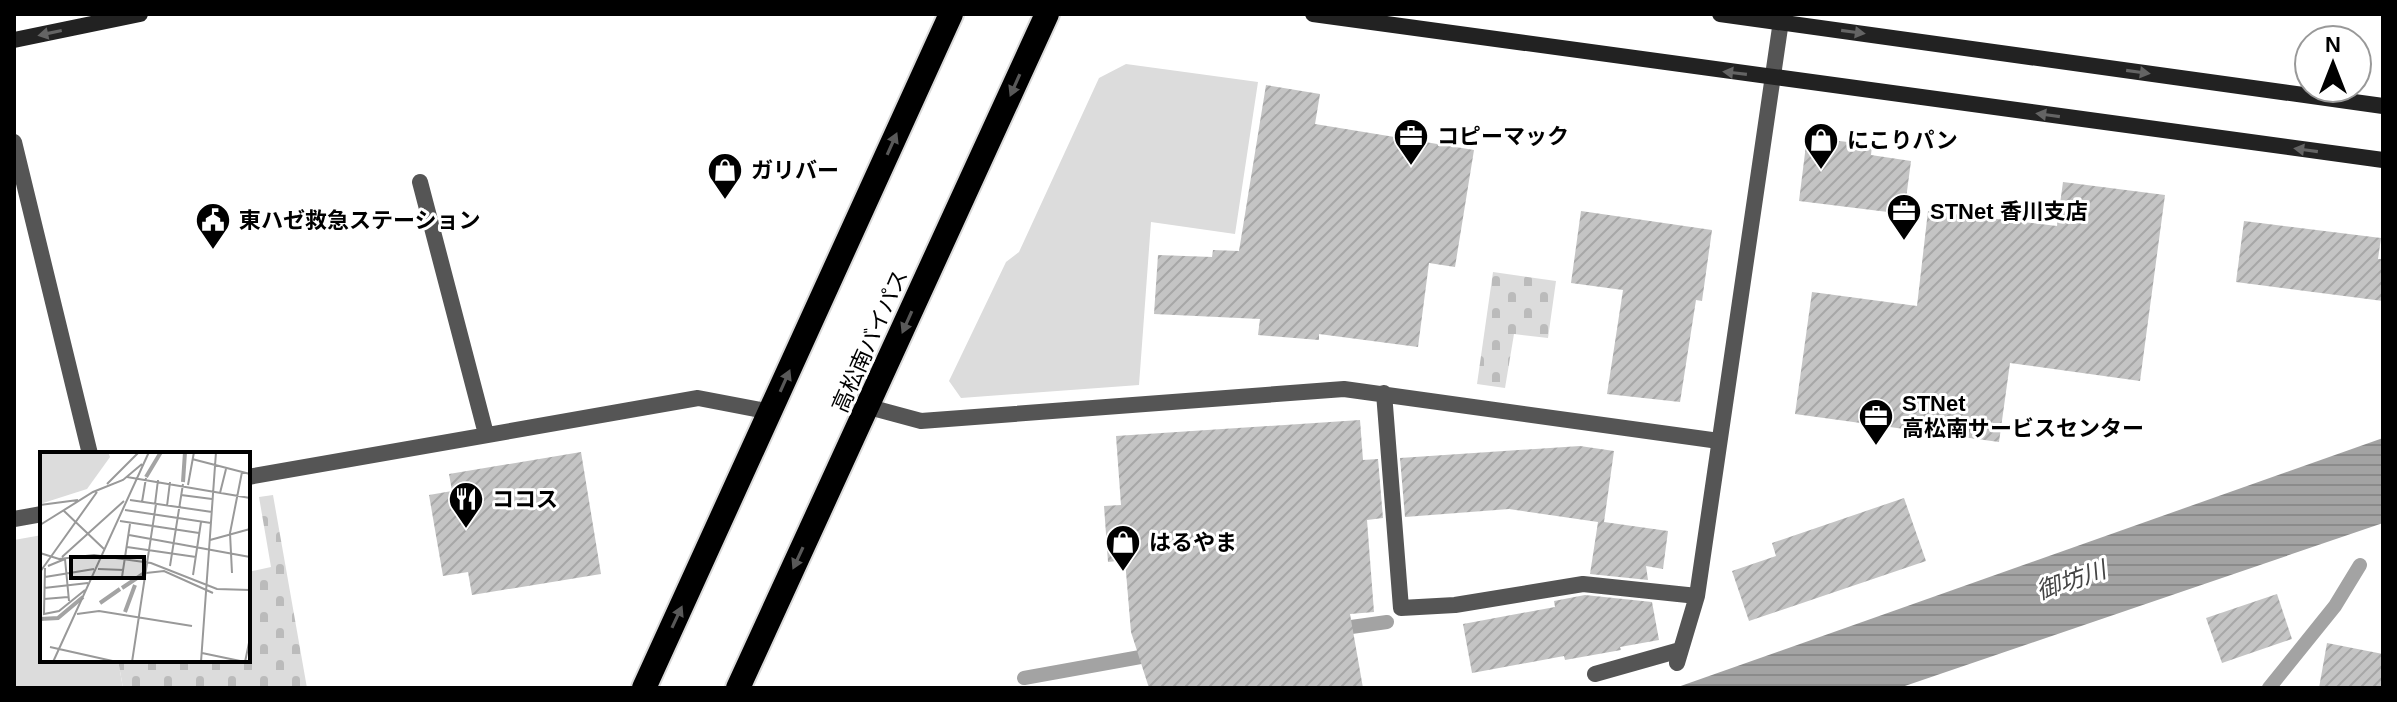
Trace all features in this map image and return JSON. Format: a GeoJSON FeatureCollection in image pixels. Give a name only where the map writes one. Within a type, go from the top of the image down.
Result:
{"type":"FeatureCollection","features":[{"type":"Feature","properties":{"kind":"highway"},"geometry":{"type":"LineString","coordinates":[[644,688],[951,14]]}},
{"type":"Feature","properties":{"kind":"highway","name":"高松南バイパス"},"geometry":{"type":"LineString","coordinates":[[738,688],[1047,14]]}},
{"type":"Feature","properties":{"kind":"street"},"geometry":{"type":"LineString","coordinates":[[14,40],[140,14]]}},
{"type":"Feature","properties":{"kind":"street"},"geometry":{"type":"LineString","coordinates":[[1313,14],[2383,160]]}},
{"type":"Feature","properties":{"kind":"street"},"geometry":{"type":"LineString","coordinates":[[1720,14],[1782,18],[2383,106]]}},
{"type":"Feature","properties":{"kind":"street"},"geometry":{"type":"LineString","coordinates":[[1595,674],[1679,656],[1697,596],[1782,18]]}},
{"type":"Feature","properties":{"kind":"street"},"geometry":{"type":"LineString","coordinates":[[14,142],[90,452]]}},
{"type":"Feature","properties":{"kind":"street"},"geometry":{"type":"LineString","coordinates":[[420,182],[486,434]]}},
{"type":"Feature","properties":{"kind":"street"},"geometry":{"type":"LineString","coordinates":[[869,407],[921,421],[1344,389],[1719,441]]}},
{"type":"Feature","properties":{"kind":"street"},"geometry":{"type":"LineString","coordinates":[[1384,393],[1401,608],[1455,605],[1583,584],[1697,596]]}},
{"type":"Feature","properties":{"kind":"street"},"geometry":{"type":"LineString","coordinates":[[250,477],[698,398],[771,412]]}},
{"type":"Feature","properties":{"kind":"street"},"geometry":{"type":"LineString","coordinates":[[14,519],[40,514]]}},
{"type":"Feature","properties":{"kind":"green space"},"geometry":{"type":"Polygon","coordinates":[[[1126,64],[1258,82],[1235,234],[1151,222],[1139,385],[961,398],[949,381],[1006,262],[1019,252],[1099,78],[1126,64]]]}},
{"type":"Feature","properties":{"kind":"green space"},"geometry":{"type":"Polygon","coordinates":[[[1493,272],[1556,281],[1548,338],[1514,334],[1505,388],[1477,384],[1493,272]]]}},
{"type":"Feature","properties":{"kind":"green space"},"geometry":{"type":"Polygon","coordinates":[[[273,495],[307,688],[123,688],[118,662],[250,662],[250,572],[271,567],[259,497],[273,495]]]}},
{"type":"Feature","properties":{"kind":"green space"},"geometry":{"type":"Polygon","coordinates":[[[40,535],[40,662],[118,662],[123,688],[14,688],[14,540],[40,535]]]}},
{"type":"Feature","properties":{"kind":"water","name":"御坊川"},"geometry":{"type":"Polygon","coordinates":[[[2383,438],[2383,523],[1899,688],[1675,688],[2383,438]]]}},
{"type":"Feature","properties":{"kind":"building"},"geometry":{"type":"Polygon","coordinates":[[[1266,85],[1320,94],[1315,124],[1474,150],[1455,267],[1429,263],[1418,347],[1319,334],[1319,340],[1258,335],[1260,319],[1154,314],[1158,255],[1212,257],[1213,250],[1239,251],[1266,85]]]}},
{"type":"Feature","properties":{"kind":"building","name":"にこりパン"},"geometry":{"type":"Polygon","coordinates":[[[1807,137],[1872,145],[1871,155],[1911,161],[1904,214],[1799,201],[1807,137]]]}},
{"type":"Feature","properties":{"kind":"building"},"geometry":{"type":"Polygon","coordinates":[[[2063,182],[2165,195],[2140,381],[2010,363],[1999,442],[1795,414],[1812,292],[1917,306],[1928,211],[2057,226],[2063,182]]]}},
{"type":"Feature","properties":{"kind":"building"},"geometry":{"type":"Polygon","coordinates":[[[1581,211],[1712,230],[1702,301],[1696,300],[1680,402],[1607,394],[1623,290],[1571,283],[1581,211]]]}},
{"type":"Feature","properties":{"kind":"building"},"geometry":{"type":"Polygon","coordinates":[[[2244,221],[2381,238],[2378,259],[2383,259],[2383,301],[2236,282],[2244,221]]]}},
{"type":"Feature","properties":{"kind":"building"},"geometry":{"type":"Polygon","coordinates":[[[1360,420],[1363,460],[1378,459],[1383,518],[1367,520],[1374,612],[1350,614],[1363,688],[1149,688],[1131,632],[1125,560],[1108,562],[1104,506],[1121,505],[1116,436],[1360,420]]]}},
{"type":"Feature","properties":{"kind":"building"},"geometry":{"type":"Polygon","coordinates":[[[1580,446],[1614,451],[1604,522],[1668,531],[1663,569],[1646,566],[1648,580],[1590,574],[1598,522],[1509,509],[1405,517],[1400,458],[1580,446]]]}},
{"type":"Feature","properties":{"kind":"building"},"geometry":{"type":"Polygon","coordinates":[[[581,452],[601,574],[472,595],[468,572],[443,576],[429,495],[452,491],[449,474],[581,452]]]}},
{"type":"Feature","properties":{"kind":"building"},"geometry":{"type":"Polygon","coordinates":[[[1904,498],[1926,561],[1749,621],[1732,571],[1776,556],[1772,543],[1904,498]]]}},
{"type":"Feature","properties":{"kind":"building"},"geometry":{"type":"Polygon","coordinates":[[[2277,594],[2292,639],[2222,663],[2206,618],[2277,594]]]}},
{"type":"Feature","properties":{"kind":"building"},"geometry":{"type":"Polygon","coordinates":[[[1585,595],[1652,602],[1659,640],[1565,660],[1564,656],[1472,673],[1463,624],[1555,607],[1554,601],[1585,595]]]}},
{"type":"Feature","properties":{"kind":"building"},"geometry":{"type":"Polygon","coordinates":[[[2327,643],[2383,654],[2383,688],[2319,688],[2327,643]]]}},
{"type":"Feature","properties":{"kind":"waterway"},"geometry":{"type":"LineString","coordinates":[[2269,688],[2335,606],[2360,565]]}},
{"type":"Feature","properties":{"kind":"waterway"},"geometry":{"type":"LineString","coordinates":[[1337,629],[1387,622]]}},
{"type":"Feature","properties":{"kind":"waterway"},"geometry":{"type":"LineString","coordinates":[[1024,678],[1157,654]]}},
{"type":"Feature","properties":{"kind":"place","name":"コピーマック"},"geometry":{"type":"Point","coordinates":[1411,167]}},
{"type":"Feature","properties":{"kind":"place","name":"にこりパン"},"geometry":{"type":"Point","coordinates":[1821,171]}},
{"type":"Feature","properties":{"kind":"place","name":"ガリバー"},"geometry":{"type":"Point","coordinates":[725,201]}},
{"type":"Feature","properties":{"kind":"place","name":"STNet 香川支店"},"geometry":{"type":"Point","coordinates":[1904,242]}},
{"type":"Feature","properties":{"kind":"place","name":"東ハゼ救急ステーション"},"geometry":{"type":"Point","coordinates":[213,251]}},
{"type":"Feature","properties":{"kind":"place","name":"STNet 高松南サービスセンター"},"geometry":{"type":"Point","coordinates":[1876,447]}},
{"type":"Feature","properties":{"kind":"place","name":"ココス"},"geometry":{"type":"Point","coordinates":[466,530]}},
{"type":"Feature","properties":{"kind":"place","name":"はるやま"},"geometry":{"type":"Point","coordinates":[1123,573]}}]}
